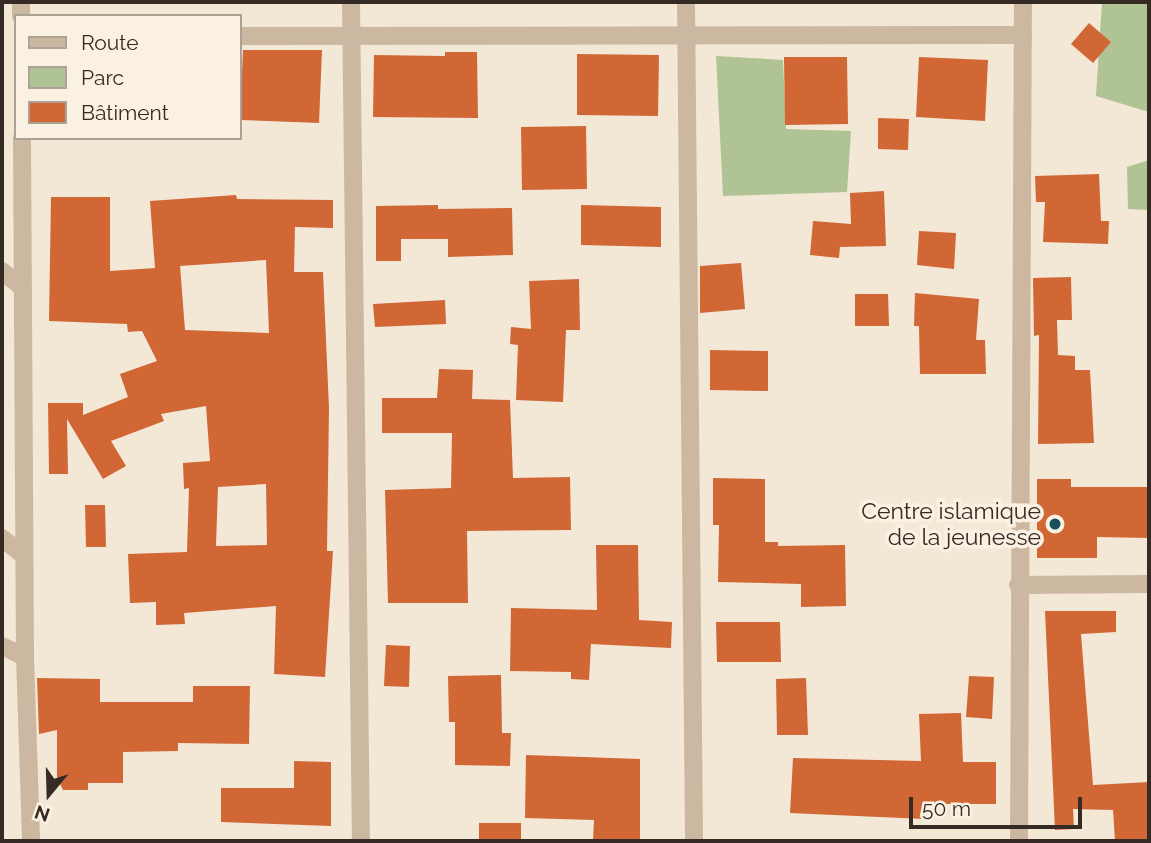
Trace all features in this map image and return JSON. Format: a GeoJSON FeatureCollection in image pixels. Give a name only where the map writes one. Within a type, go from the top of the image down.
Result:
{"type":"FeatureCollection","features":[{"type":"Feature","properties":{"kind":"street"},"geometry":{"type":"LineString","coordinates":[[351,2],[362,841]]}},
{"type":"Feature","properties":{"kind":"street"},"geometry":{"type":"LineString","coordinates":[[686,2],[695,841]]}},
{"type":"Feature","properties":{"kind":"street"},"geometry":{"type":"LineString","coordinates":[[1019,841],[1018,585],[1023,2]]}},
{"type":"Feature","properties":{"kind":"street"},"geometry":{"type":"LineString","coordinates":[[242,36],[1023,35]]}},
{"type":"Feature","properties":{"kind":"street"},"geometry":{"type":"LineString","coordinates":[[22,140],[25,657],[31,841]]}},
{"type":"Feature","properties":{"kind":"street"},"geometry":{"type":"LineString","coordinates":[[2,271],[23,288]]}},
{"type":"Feature","properties":{"kind":"street"},"geometry":{"type":"LineString","coordinates":[[2,538],[24,556]]}},
{"type":"Feature","properties":{"kind":"street"},"geometry":{"type":"LineString","coordinates":[[1018,585],[1149,584]]}},
{"type":"Feature","properties":{"kind":"street"},"geometry":{"type":"LineString","coordinates":[[2,646],[25,657]]}},
{"type":"Feature","properties":{"kind":"green space"},"geometry":{"type":"Polygon","coordinates":[[[1102,2],[1149,2],[1149,112],[1096,96],[1102,2]]]}},
{"type":"Feature","properties":{"kind":"green space"},"geometry":{"type":"Polygon","coordinates":[[[716,56],[783,60],[786,129],[851,131],[847,192],[723,196],[716,56]]]}},
{"type":"Feature","properties":{"kind":"green space"},"geometry":{"type":"Polygon","coordinates":[[[1149,160],[1149,210],[1128,209],[1127,167],[1149,160]]]}},
{"type":"Feature","properties":{"kind":"building"},"geometry":{"type":"Polygon","coordinates":[[[1089,23],[1111,42],[1093,63],[1071,44],[1089,23]]]}},
{"type":"Feature","properties":{"kind":"building"},"geometry":{"type":"Polygon","coordinates":[[[243,50],[322,50],[319,123],[242,120],[243,50]]]}},
{"type":"Feature","properties":{"kind":"building"},"geometry":{"type":"Polygon","coordinates":[[[445,52],[477,52],[478,118],[373,117],[374,55],[445,56],[445,52]]]}},
{"type":"Feature","properties":{"kind":"building"},"geometry":{"type":"Polygon","coordinates":[[[577,54],[659,55],[658,116],[577,115],[577,54]]]}},
{"type":"Feature","properties":{"kind":"building"},"geometry":{"type":"Polygon","coordinates":[[[784,57],[847,57],[848,124],[785,125],[784,57]]]}},
{"type":"Feature","properties":{"kind":"building"},"geometry":{"type":"Polygon","coordinates":[[[919,57],[988,60],[985,121],[916,117],[919,57]]]}},
{"type":"Feature","properties":{"kind":"building"},"geometry":{"type":"Polygon","coordinates":[[[878,118],[909,119],[908,150],[878,149],[878,118]]]}},
{"type":"Feature","properties":{"kind":"building"},"geometry":{"type":"Polygon","coordinates":[[[586,126],[587,189],[522,190],[521,127],[586,126]]]}},
{"type":"Feature","properties":{"kind":"building"},"geometry":{"type":"Polygon","coordinates":[[[1099,174],[1101,221],[1109,221],[1108,244],[1043,242],[1045,202],[1036,202],[1035,176],[1099,174]]]}},
{"type":"Feature","properties":{"kind":"building"},"geometry":{"type":"Polygon","coordinates":[[[884,191],[886,246],[840,247],[839,258],[810,255],[813,221],[851,224],[850,193],[884,191]]]}},
{"type":"Feature","properties":{"kind":"building"},"geometry":{"type":"Polygon","coordinates":[[[236,195],[237,199],[333,200],[333,228],[295,227],[294,272],[323,272],[329,408],[327,551],[333,551],[325,677],[274,674],[276,606],[184,613],[185,624],[156,625],[156,602],[130,603],[128,554],[187,552],[189,488],[184,489],[183,463],[210,461],[206,406],[161,414],[164,421],[111,441],[126,466],[103,479],[67,419],[68,474],[49,474],[48,403],[83,403],[83,415],[128,397],[120,374],[157,361],[142,331],[128,332],[127,324],[49,321],[51,197],[110,197],[110,271],[155,268],[150,201],[236,195]],[[266,260],[180,266],[185,330],[269,333],[266,260]],[[266,484],[218,487],[216,546],[267,545],[266,484]]]}},
{"type":"Feature","properties":{"kind":"building"},"geometry":{"type":"Polygon","coordinates":[[[438,205],[438,209],[512,208],[513,255],[448,257],[448,239],[401,239],[401,261],[376,261],[376,206],[438,205]]]}},
{"type":"Feature","properties":{"kind":"building"},"geometry":{"type":"Polygon","coordinates":[[[581,205],[661,207],[661,247],[581,245],[581,205]]]}},
{"type":"Feature","properties":{"kind":"building"},"geometry":{"type":"Polygon","coordinates":[[[919,231],[956,233],[954,269],[917,265],[919,231]]]}},
{"type":"Feature","properties":{"kind":"building"},"geometry":{"type":"Polygon","coordinates":[[[741,263],[745,309],[700,313],[700,266],[741,263]]]}},
{"type":"Feature","properties":{"kind":"building"},"geometry":{"type":"Polygon","coordinates":[[[1071,277],[1072,320],[1057,320],[1058,355],[1075,356],[1075,370],[1090,370],[1094,443],[1038,444],[1039,335],[1034,336],[1033,278],[1071,277]]]}},
{"type":"Feature","properties":{"kind":"building"},"geometry":{"type":"Polygon","coordinates":[[[579,279],[580,330],[566,330],[563,402],[516,400],[518,345],[510,344],[511,327],[531,329],[529,281],[579,279]]]}},
{"type":"Feature","properties":{"kind":"building"},"geometry":{"type":"Polygon","coordinates":[[[915,293],[979,299],[976,340],[985,340],[986,374],[920,374],[919,326],[914,326],[915,293]]]}},
{"type":"Feature","properties":{"kind":"building"},"geometry":{"type":"Polygon","coordinates":[[[855,294],[888,294],[889,326],[855,326],[855,294]]]}},
{"type":"Feature","properties":{"kind":"building"},"geometry":{"type":"Polygon","coordinates":[[[445,300],[446,324],[375,327],[373,304],[445,300]]]}},
{"type":"Feature","properties":{"kind":"building"},"geometry":{"type":"Polygon","coordinates":[[[710,350],[768,351],[768,391],[710,390],[710,350]]]}},
{"type":"Feature","properties":{"kind":"building"},"geometry":{"type":"Polygon","coordinates":[[[439,369],[473,370],[472,399],[510,400],[513,478],[570,477],[571,530],[467,531],[468,603],[388,603],[385,490],[451,488],[452,433],[382,433],[382,398],[437,398],[439,369]]]}},
{"type":"Feature","properties":{"kind":"building"},"geometry":{"type":"Polygon","coordinates":[[[713,478],[765,479],[765,542],[778,542],[778,546],[845,545],[846,606],[801,607],[801,584],[718,582],[719,525],[713,525],[713,478]]]}},
{"type":"Feature","properties":{"kind":"building"},"geometry":{"type":"Polygon","coordinates":[[[1037,479],[1071,479],[1071,487],[1149,487],[1149,538],[1097,537],[1097,558],[1037,558],[1037,479]]]}},
{"type":"Feature","properties":{"kind":"building"},"geometry":{"type":"Polygon","coordinates":[[[85,505],[105,505],[106,547],[86,547],[85,505]]]}},
{"type":"Feature","properties":{"kind":"building"},"geometry":{"type":"Polygon","coordinates":[[[596,545],[638,545],[639,620],[672,622],[671,648],[591,644],[589,680],[571,679],[571,672],[510,671],[511,608],[597,610],[596,545]]]}},
{"type":"Feature","properties":{"kind":"building"},"geometry":{"type":"Polygon","coordinates":[[[1045,611],[1116,611],[1116,632],[1081,634],[1093,785],[1149,782],[1149,841],[1115,841],[1113,810],[1073,809],[1074,829],[1055,830],[1045,611]]]}},
{"type":"Feature","properties":{"kind":"building"},"geometry":{"type":"Polygon","coordinates":[[[716,622],[780,622],[781,662],[717,662],[716,622]]]}},
{"type":"Feature","properties":{"kind":"building"},"geometry":{"type":"Polygon","coordinates":[[[386,645],[410,646],[409,687],[384,686],[386,645]]]}},
{"type":"Feature","properties":{"kind":"building"},"geometry":{"type":"Polygon","coordinates":[[[501,675],[502,733],[511,733],[510,766],[455,765],[455,722],[449,722],[448,676],[501,675]]]}},
{"type":"Feature","properties":{"kind":"building"},"geometry":{"type":"Polygon","coordinates":[[[969,676],[994,677],[992,719],[966,717],[969,676]]]}},
{"type":"Feature","properties":{"kind":"building"},"geometry":{"type":"Polygon","coordinates":[[[37,678],[100,679],[100,702],[193,702],[193,686],[250,686],[249,744],[178,743],[178,751],[123,752],[123,783],[88,783],[88,790],[63,790],[57,777],[57,730],[39,734],[37,678]]]}},
{"type":"Feature","properties":{"kind":"building"},"geometry":{"type":"Polygon","coordinates":[[[806,678],[808,735],[777,735],[776,679],[806,678]]]}},
{"type":"Feature","properties":{"kind":"building"},"geometry":{"type":"Polygon","coordinates":[[[961,713],[963,762],[996,762],[996,804],[924,804],[924,819],[790,813],[793,758],[921,761],[919,714],[961,713]]]}},
{"type":"Feature","properties":{"kind":"building"},"geometry":{"type":"Polygon","coordinates":[[[526,755],[640,759],[640,841],[593,841],[594,820],[525,818],[526,755]]]}},
{"type":"Feature","properties":{"kind":"building"},"geometry":{"type":"Polygon","coordinates":[[[294,761],[331,762],[331,826],[221,822],[221,788],[294,788],[294,761]]]}},
{"type":"Feature","properties":{"kind":"building"},"geometry":{"type":"Polygon","coordinates":[[[479,823],[521,823],[521,841],[479,841],[479,823]]]}},
{"type":"Feature","properties":{"kind":"place","name":"Centre islamique de la jeunesse"},"geometry":{"type":"Point","coordinates":[1055,524]}}]}
